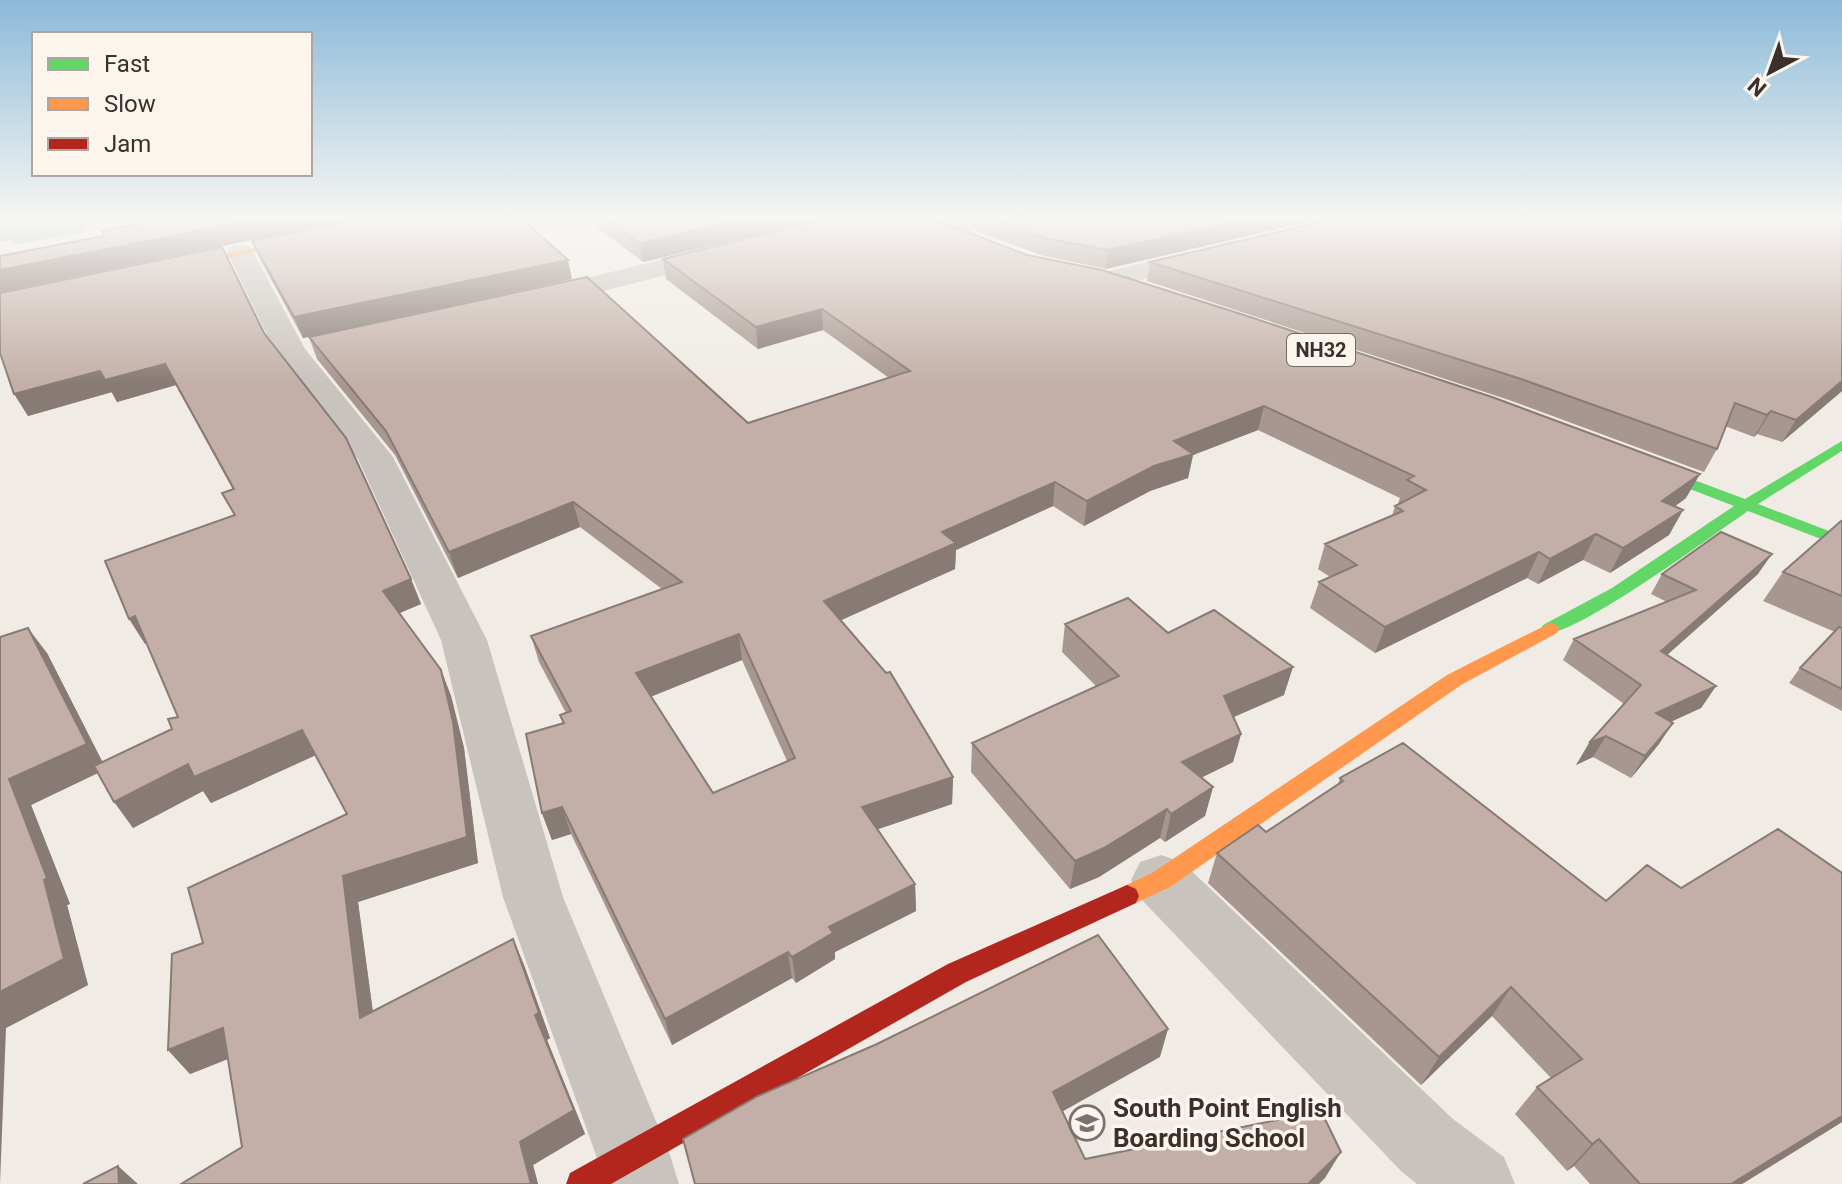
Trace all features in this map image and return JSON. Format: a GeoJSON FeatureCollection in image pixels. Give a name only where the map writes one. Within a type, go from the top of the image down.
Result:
{"type":"FeatureCollection","features":[{"type":"Feature","properties":{"kind":"street"},"geometry":{"type":"LineString","coordinates":[[255,273],[307,348],[375,457],[464,640],[533,897],[637,1170]]}},
{"type":"Feature","properties":{"kind":"street"},"geometry":{"type":"LineString","coordinates":[[510,305],[640,273]]}},
{"type":"Feature","properties":{"kind":"street"},"geometry":{"type":"LineString","coordinates":[[1099,279],[1125,273]]}},
{"type":"Feature","properties":{"kind":"street"},"geometry":{"type":"LineString","coordinates":[[1099,279],[1135,289]]}},
{"type":"Feature","properties":{"kind":"street"},"geometry":{"type":"LineString","coordinates":[[581,1184],[637,1170],[957,973],[1161,880],[1454,680],[1618,592],[1746,505],[1842,445]]}},
{"type":"Feature","properties":{"kind":"street"},"geometry":{"type":"LineString","coordinates":[[1614,455],[1842,542]]}},
{"type":"Feature","properties":{"kind":"street"},"geometry":{"type":"LineString","coordinates":[[1161,880],[1427,1145],[1477,1184]]}},
{"type":"Feature","properties":{"kind":"building"},"geometry":{"type":"Polygon","coordinates":[[[95,273],[235,273],[264,333],[346,438],[411,579],[383,591],[441,670],[453,722],[467,837],[343,876],[360,1018],[513,939],[539,1013],[535,1015],[574,1110],[520,1142],[531,1184],[181,1184],[242,1147],[223,1028],[168,1050],[172,954],[203,943],[188,888],[347,814],[302,730],[194,777],[188,764],[114,802],[94,766],[172,729],[168,719],[178,717],[135,616],[129,619],[105,561],[235,515],[222,493],[234,489],[165,364],[105,380],[100,371],[14,394],[0,353],[0,293],[95,273]]]}},
{"type":"Feature","properties":{"kind":"building"},"geometry":{"type":"Polygon","coordinates":[[[270,273],[504,273],[294,317],[270,273]]]}},
{"type":"Feature","properties":{"kind":"building"},"geometry":{"type":"Polygon","coordinates":[[[682,273],[1112,273],[1492,397],[1700,474],[1662,501],[1683,510],[1623,548],[1596,534],[1550,559],[1539,552],[1385,627],[1319,582],[1357,565],[1325,544],[1403,511],[1395,506],[1426,490],[1407,480],[1414,476],[1264,406],[1174,441],[1193,454],[1154,466],[1087,501],[1055,482],[942,532],[956,543],[824,601],[886,673],[890,672],[953,777],[862,807],[915,884],[829,927],[833,933],[792,957],[788,952],[665,1019],[562,807],[542,813],[526,734],[564,723],[560,715],[571,711],[531,636],[682,582],[573,502],[449,552],[386,431],[309,337],[587,277],[748,423],[910,371],[822,309],[756,327],[682,273]],[[739,634],[636,673],[713,793],[795,758],[739,634]]]}},
{"type":"Feature","properties":{"kind":"building"},"geometry":{"type":"Polygon","coordinates":[[[1186,273],[1842,273],[1842,381],[1796,420],[1771,411],[1767,415],[1735,403],[1717,449],[1518,378],[1186,273]]]}},
{"type":"Feature","properties":{"kind":"building"},"geometry":{"type":"Polygon","coordinates":[[[1841,521],[1842,596],[1783,572],[1841,521]]]}},
{"type":"Feature","properties":{"kind":"building"},"geometry":{"type":"Polygon","coordinates":[[[1721,532],[1772,554],[1661,651],[1716,686],[1656,713],[1673,723],[1645,756],[1606,736],[1589,743],[1641,685],[1574,639],[1696,590],[1662,574],[1721,532]]]}},
{"type":"Feature","properties":{"kind":"building"},"geometry":{"type":"Polygon","coordinates":[[[1128,598],[1168,633],[1214,610],[1293,667],[1224,696],[1241,734],[1182,762],[1213,787],[1171,814],[1167,809],[1104,848],[1075,861],[972,743],[1119,676],[1065,624],[1128,598]]]}},
{"type":"Feature","properties":{"kind":"building"},"geometry":{"type":"Polygon","coordinates":[[[1839,627],[1842,628],[1842,689],[1800,668],[1839,627]]]}},
{"type":"Feature","properties":{"kind":"building"},"geometry":{"type":"Polygon","coordinates":[[[28,628],[87,744],[9,779],[47,878],[44,880],[64,959],[0,992],[0,637],[28,628]]]}},
{"type":"Feature","properties":{"kind":"building"},"geometry":{"type":"Polygon","coordinates":[[[1403,743],[1606,901],[1647,865],[1681,888],[1778,829],[1842,873],[1842,1116],[1731,1184],[1640,1184],[1599,1139],[1592,1144],[1537,1087],[1582,1059],[1511,987],[1439,1057],[1217,853],[1258,825],[1266,832],[1343,781],[1340,778],[1403,743]]]}},
{"type":"Feature","properties":{"kind":"building"},"geometry":{"type":"Polygon","coordinates":[[[1098,935],[1168,1029],[1053,1092],[1085,1159],[1321,1111],[1341,1152],[1308,1184],[695,1184],[683,1139],[758,1096],[877,1044],[1098,935]]]}},
{"type":"Feature","properties":{"kind":"building"},"geometry":{"type":"Polygon","coordinates":[[[118,1166],[119,1184],[83,1184],[118,1166]]]}},
{"type":"Feature","properties":{"kind":"traffic: fast"},"geometry":{"type":"LineString","coordinates":[[1638,464],[1746,505],[1842,445]]}},
{"type":"Feature","properties":{"kind":"traffic: fast"},"geometry":{"type":"LineString","coordinates":[[1550,629],[1618,592],[1746,505],[1842,542]]}},
{"type":"Feature","properties":{"kind":"traffic: slow"},"geometry":{"type":"LineString","coordinates":[[1127,896],[1161,880],[1454,680],[1550,629]]}},
{"type":"Feature","properties":{"kind":"traffic: jam"},"geometry":{"type":"LineString","coordinates":[[581,1184],[957,973],[1127,896]]}},
{"type":"Feature","properties":{"kind":"place","name":"South Point English Boarding School"},"geometry":{"type":"Point","coordinates":[1087,1123]}}]}
